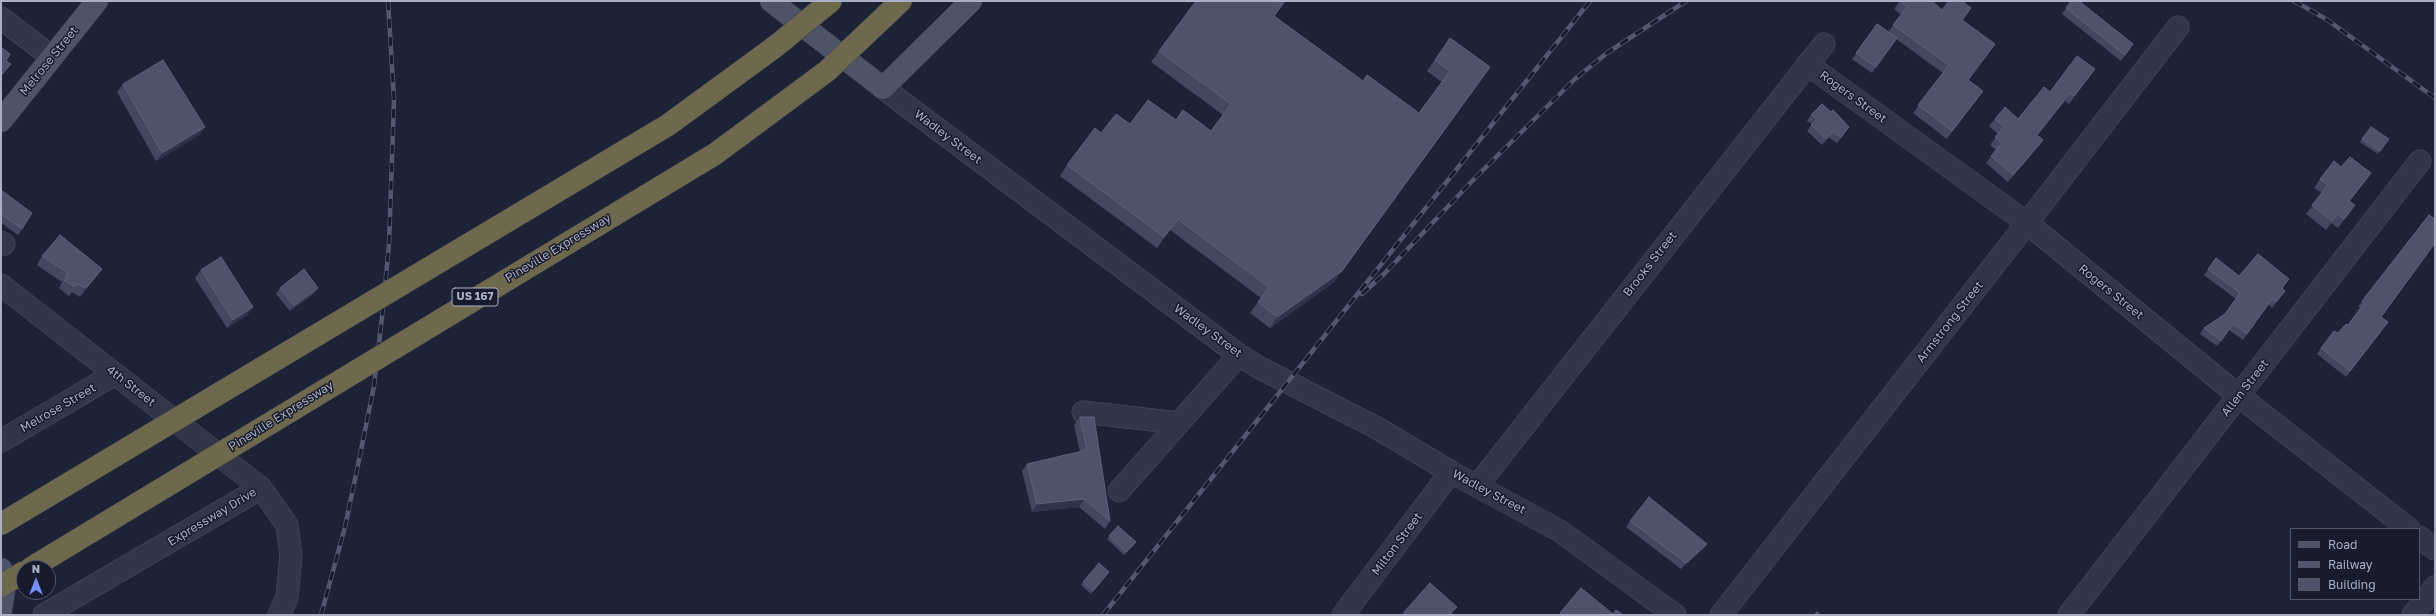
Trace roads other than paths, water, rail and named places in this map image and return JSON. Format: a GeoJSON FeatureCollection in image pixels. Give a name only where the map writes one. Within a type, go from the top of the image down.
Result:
{"type":"FeatureCollection","features":[{"type":"Feature","properties":{"kind":"highway"},"geometry":{"type":"LineString","coordinates":[[1,524],[668,125],[776,46],[831,1]]}},
{"type":"Feature","properties":{"kind":"highway","name":"Pineville Expressway"},"geometry":{"type":"LineString","coordinates":[[44,560],[715,154],[827,71],[901,1]]}},
{"type":"Feature","properties":{"kind":"highway"},"geometry":{"type":"LineString","coordinates":[[1,586],[16,577]]}},
{"type":"Feature","properties":{"kind":"main road","name":"Melrose Street"},"geometry":{"type":"LineString","coordinates":[[1,121],[97,1]]}},
{"type":"Feature","properties":{"kind":"main road","name":"Wadley Street"},"geometry":{"type":"LineString","coordinates":[[771,1],[883,88]]}},
{"type":"Feature","properties":{"kind":"main road"},"geometry":{"type":"LineString","coordinates":[[883,88],[972,1]]}},
{"type":"Feature","properties":{"kind":"main road"},"geometry":{"type":"LineString","coordinates":[[1,569],[4,591],[1,610]]}},
{"type":"Feature","properties":{"kind":"street"},"geometry":{"type":"LineString","coordinates":[[1,18],[52,57]]}},
{"type":"Feature","properties":{"kind":"street","name":"Armstrong Street"},"geometry":{"type":"LineString","coordinates":[[1721,615],[2028,223],[2178,27]]}},
{"type":"Feature","properties":{"kind":"street","name":"Brooks Street"},"geometry":{"type":"LineString","coordinates":[[1477,486],[1824,44]]}},
{"type":"Feature","properties":{"kind":"street","name":"Rogers Street"},"geometry":{"type":"LineString","coordinates":[[1807,64],[2028,223],[2239,396],[2408,528]]}},
{"type":"Feature","properties":{"kind":"street","name":"Wadley Street"},"geometry":{"type":"LineString","coordinates":[[883,88],[1240,355],[1260,368],[1377,428],[1451,472],[1560,532],[1669,613]]}},
{"type":"Feature","properties":{"kind":"street","name":"Allen Street"},"geometry":{"type":"LineString","coordinates":[[2069,615],[2420,161]]}},
{"type":"Feature","properties":{"kind":"street","name":"4th Street"},"geometry":{"type":"LineString","coordinates":[[1,285],[261,488]]}},
{"type":"Feature","properties":{"kind":"street"},"geometry":{"type":"LineString","coordinates":[[1119,490],[1240,355]]}},
{"type":"Feature","properties":{"kind":"street","name":"Melrose Street"},"geometry":{"type":"LineString","coordinates":[[1,441],[115,374]]}},
{"type":"Feature","properties":{"kind":"street"},"geometry":{"type":"LineString","coordinates":[[1083,412],[1179,423]]}},
{"type":"Feature","properties":{"kind":"street","name":"Milton Street"},"geometry":{"type":"LineString","coordinates":[[1343,615],[1451,472]]}},
{"type":"Feature","properties":{"kind":"street","name":"Expressway Drive"},"geometry":{"type":"LineString","coordinates":[[44,615],[261,488],[287,525],[291,556],[287,597],[279,615]]}},
{"type":"Feature","properties":{"kind":"street"},"geometry":{"type":"LineString","coordinates":[[2420,538],[2435,549]]}},
{"type":"Feature","properties":{"kind":"street"},"geometry":{"type":"LineString","coordinates":[[2413,615],[2435,587]]}},
{"type":"Feature","properties":{"kind":"railway"},"geometry":{"type":"LineString","coordinates":[[321,615],[345,527],[359,460],[374,386],[382,317],[389,244],[394,100],[388,1]]}},
{"type":"Feature","properties":{"kind":"railway"},"geometry":{"type":"LineString","coordinates":[[1103,615],[1590,1]]}},
{"type":"Feature","properties":{"kind":"railway"},"geometry":{"type":"LineString","coordinates":[[1362,294],[1384,274],[1476,177],[1575,79],[1607,53],[1686,1]]}},
{"type":"Feature","properties":{"kind":"railway"},"geometry":{"type":"LineString","coordinates":[[2294,1],[2326,19],[2435,98]]}}]}
